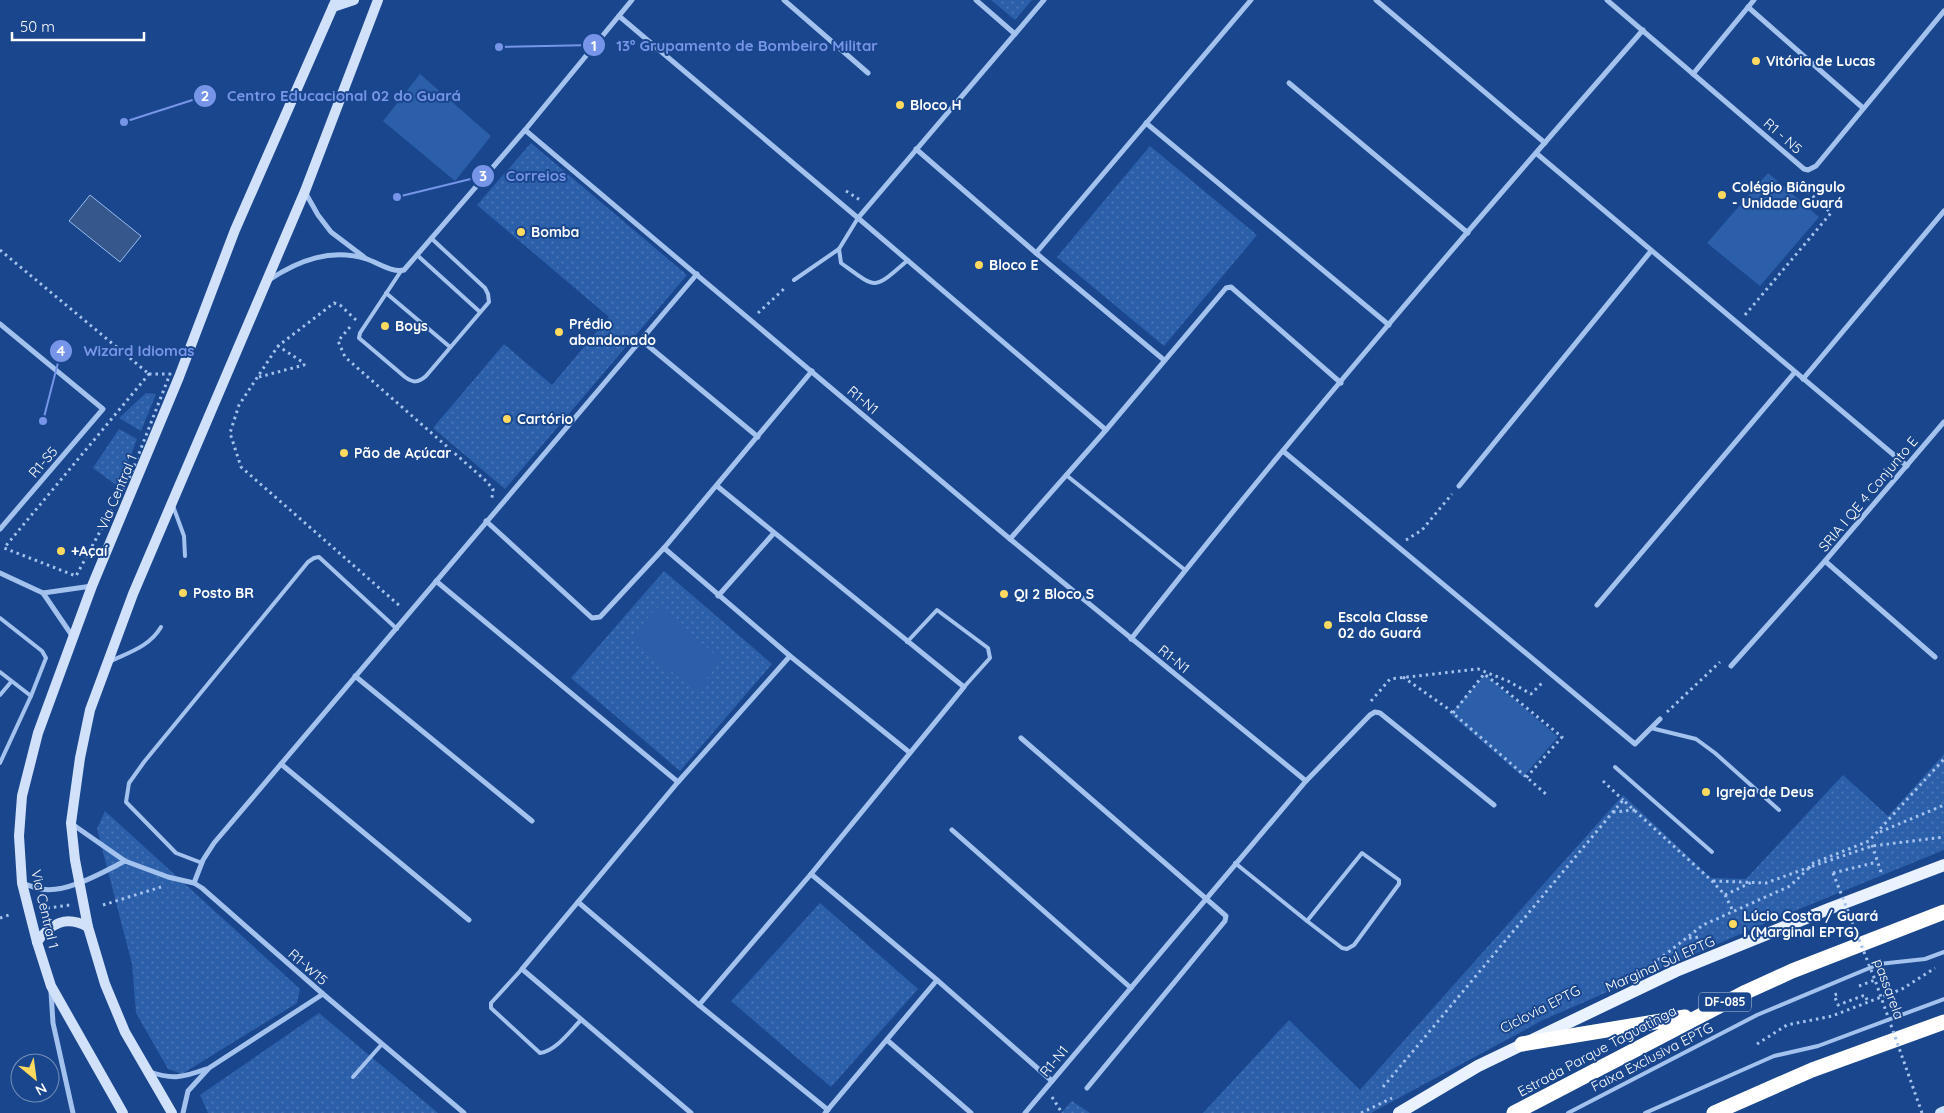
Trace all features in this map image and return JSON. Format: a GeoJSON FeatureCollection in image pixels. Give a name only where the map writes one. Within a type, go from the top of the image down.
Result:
{"type":"FeatureCollection","features":[{"type":"Feature","properties":{"kind":"highway","name":"Estrada Parque Taguatinga"},"geometry":{"type":"LineString","coordinates":[[1514,1113],[1701,1014],[1792,971],[1944,912]]}},
{"type":"Feature","properties":{"kind":"highway"},"geometry":{"type":"LineString","coordinates":[[1522,1044],[1701,1014]]}},
{"type":"Feature","properties":{"kind":"highway"},"geometry":{"type":"LineString","coordinates":[[1714,1113],[1812,1070],[1944,1022]]}},
{"type":"Feature","properties":{"kind":"main road"},"geometry":{"type":"LineString","coordinates":[[334,4],[354,0]]}},
{"type":"Feature","properties":{"kind":"main road"},"geometry":{"type":"LineString","coordinates":[[172,1113],[125,1032],[105,984],[88,928],[71,823],[80,758],[90,710],[133,594],[305,191],[378,0]]}},
{"type":"Feature","properties":{"kind":"main road","name":"Via Central 1"},"geometry":{"type":"LineString","coordinates":[[124,1113],[51,986],[37,942],[22,883],[19,836],[22,796],[38,733],[92,586],[179,377],[235,230],[334,4]]}},
{"type":"Feature","properties":{"kind":"main road","name":"Marginal Sul EPTG"},"geometry":{"type":"LineString","coordinates":[[1399,1113],[1478,1066],[1676,971],[1944,865]]}},
{"type":"Feature","properties":{"kind":"main road"},"geometry":{"type":"LineString","coordinates":[[37,942],[50,927],[63,922],[76,921],[88,928]]}},
{"type":"Feature","properties":{"kind":"main road"},"geometry":{"type":"LineString","coordinates":[[1940,1113],[1944,1112]]}},
{"type":"Feature","properties":{"kind":"street"},"geometry":{"type":"LineString","coordinates":[[265,283],[312,258],[342,255],[366,259],[401,271],[525,130],[632,0]]}},
{"type":"Feature","properties":{"kind":"street"},"geometry":{"type":"LineString","coordinates":[[784,0],[868,73]]}},
{"type":"Feature","properties":{"kind":"street"},"geometry":{"type":"LineString","coordinates":[[976,0],[1015,34]]}},
{"type":"Feature","properties":{"kind":"street"},"geometry":{"type":"LineString","coordinates":[[858,218],[1044,0]]}},
{"type":"Feature","properties":{"kind":"street"},"geometry":{"type":"LineString","coordinates":[[1036,253],[1251,0]]}},
{"type":"Feature","properties":{"kind":"street"},"geometry":{"type":"LineString","coordinates":[[1376,0],[1544,143]]}},
{"type":"Feature","properties":{"kind":"street","name":"R1 - N5"},"geometry":{"type":"LineString","coordinates":[[1607,0],[1804,169],[1808,170],[1816,166],[1944,11]]}},
{"type":"Feature","properties":{"kind":"street"},"geometry":{"type":"LineString","coordinates":[[1693,74],[1754,0]]}},
{"type":"Feature","properties":{"kind":"street"},"geometry":{"type":"LineString","coordinates":[[1748,7],[1863,108]]}},
{"type":"Feature","properties":{"kind":"street"},"geometry":{"type":"LineString","coordinates":[[619,16],[1106,430]]}},
{"type":"Feature","properties":{"kind":"street"},"geometry":{"type":"LineString","coordinates":[[1131,639],[1185,570],[1341,382],[1544,143],[1643,30]]}},
{"type":"Feature","properties":{"kind":"street"},"geometry":{"type":"LineString","coordinates":[[1289,83],[1468,233]]}},
{"type":"Feature","properties":{"kind":"street"},"geometry":{"type":"LineString","coordinates":[[1146,123],[1389,325]]}},
{"type":"Feature","properties":{"kind":"street","name":"R1-N1"},"geometry":{"type":"LineString","coordinates":[[525,130],[1010,539],[1306,781],[1025,1113]]}},
{"type":"Feature","properties":{"kind":"street"},"geometry":{"type":"LineString","coordinates":[[916,149],[1164,360]]}},
{"type":"Feature","properties":{"kind":"street"},"geometry":{"type":"LineString","coordinates":[[1536,153],[1907,466]]}},
{"type":"Feature","properties":{"kind":"street"},"geometry":{"type":"LineString","coordinates":[[305,191],[318,215],[331,232],[366,259]]}},
{"type":"Feature","properties":{"kind":"street"},"geometry":{"type":"LineString","coordinates":[[1803,378],[1944,211]]}},
{"type":"Feature","properties":{"kind":"street"},"geometry":{"type":"LineString","coordinates":[[1459,486],[1651,251]]}},
{"type":"Feature","properties":{"kind":"street"},"geometry":{"type":"LineString","coordinates":[[194,883],[202,863],[214,843],[697,274]]}},
{"type":"Feature","properties":{"kind":"street"},"geometry":{"type":"LineString","coordinates":[[1010,539],[1106,430],[1224,289],[1231,287],[1341,382]]}},
{"type":"Feature","properties":{"kind":"street","name":"R1-S5"},"geometry":{"type":"LineString","coordinates":[[0,324],[103,409],[1,527]]}},
{"type":"Feature","properties":{"kind":"street"},"geometry":{"type":"LineString","coordinates":[[640,339],[758,437]]}},
{"type":"Feature","properties":{"kind":"street"},"geometry":{"type":"LineString","coordinates":[[486,521],[592,618],[600,617],[664,548],[812,372]]}},
{"type":"Feature","properties":{"kind":"street"},"geometry":{"type":"LineString","coordinates":[[1597,605],[1795,372]]}},
{"type":"Feature","properties":{"kind":"street","name":"SRIA I QE 4 Conjunto E"},"geometry":{"type":"LineString","coordinates":[[1935,658],[1825,561],[1944,423]]}},
{"type":"Feature","properties":{"kind":"street"},"geometry":{"type":"LineString","coordinates":[[1284,451],[1635,744],[1660,719]]}},
{"type":"Feature","properties":{"kind":"street"},"geometry":{"type":"LineString","coordinates":[[699,1005],[811,874],[964,687],[716,486]]}},
{"type":"Feature","properties":{"kind":"street"},"geometry":{"type":"LineString","coordinates":[[718,596],[774,533]]}},
{"type":"Feature","properties":{"kind":"street"},"geometry":{"type":"LineString","coordinates":[[664,548],[790,656],[909,752]]}},
{"type":"Feature","properties":{"kind":"street"},"geometry":{"type":"LineString","coordinates":[[1731,666],[1825,561]]}},
{"type":"Feature","properties":{"kind":"street"},"geometry":{"type":"LineString","coordinates":[[0,573],[43,593],[73,637]]}},
{"type":"Feature","properties":{"kind":"street"},"geometry":{"type":"LineString","coordinates":[[436,581],[678,782]]}},
{"type":"Feature","properties":{"kind":"street"},"geometry":{"type":"LineString","coordinates":[[43,593],[92,586]]}},
{"type":"Feature","properties":{"kind":"street"},"geometry":{"type":"LineString","coordinates":[[692,1113],[522,969],[678,782],[790,656]]}},
{"type":"Feature","properties":{"kind":"street"},"geometry":{"type":"LineString","coordinates":[[356,676],[532,821]]}},
{"type":"Feature","properties":{"kind":"street"},"geometry":{"type":"LineString","coordinates":[[1306,781],[1375,712],[1380,713],[1494,805]]}},
{"type":"Feature","properties":{"kind":"street"},"geometry":{"type":"LineString","coordinates":[[1021,738],[1226,916],[1226,921],[1087,1088]]}},
{"type":"Feature","properties":{"kind":"street"},"geometry":{"type":"LineString","coordinates":[[280,764],[469,920]]}},
{"type":"Feature","properties":{"kind":"street","name":"R1-W15"},"geometry":{"type":"LineString","coordinates":[[71,823],[125,861],[168,877],[194,883],[464,1113]]}},
{"type":"Feature","properties":{"kind":"street"},"geometry":{"type":"LineString","coordinates":[[952,830],[1131,988]]}},
{"type":"Feature","properties":{"kind":"street"},"geometry":{"type":"LineString","coordinates":[[22,883],[42,890],[64,887],[80,882],[125,861]]}},
{"type":"Feature","properties":{"kind":"street"},"geometry":{"type":"LineString","coordinates":[[811,874],[938,980],[1052,1081]]}},
{"type":"Feature","properties":{"kind":"street"},"geometry":{"type":"LineString","coordinates":[[578,902],[827,1111],[938,980]]}},
{"type":"Feature","properties":{"kind":"street"},"geometry":{"type":"LineString","coordinates":[[51,986],[54,1023],[73,1113]]}},
{"type":"Feature","properties":{"kind":"street"},"geometry":{"type":"LineString","coordinates":[[183,1113],[188,1091],[209,1068],[323,994]]}},
{"type":"Feature","properties":{"kind":"street"},"geometry":{"type":"LineString","coordinates":[[887,1040],[971,1113]]}},
{"type":"Feature","properties":{"kind":"street"},"geometry":{"type":"LineString","coordinates":[[148,1072],[173,1078],[209,1068]]}},
{"type":"Feature","properties":{"kind":"lane"},"geometry":{"type":"LineString","coordinates":[[794,280],[839,249],[858,218]]}},
{"type":"Feature","properties":{"kind":"lane"},"geometry":{"type":"LineString","coordinates":[[401,271],[360,333],[359,338],[412,382],[421,381],[489,302],[485,288],[431,238]]}},
{"type":"Feature","properties":{"kind":"lane"},"geometry":{"type":"LineString","coordinates":[[839,249],[841,263],[869,284],[884,281],[908,260]]}},
{"type":"Feature","properties":{"kind":"lane"},"geometry":{"type":"LineString","coordinates":[[417,255],[480,312]]}},
{"type":"Feature","properties":{"kind":"lane"},"geometry":{"type":"LineString","coordinates":[[386,293],[450,347]]}},
{"type":"Feature","properties":{"kind":"lane"},"geometry":{"type":"LineString","coordinates":[[1066,475],[1185,570]]}},
{"type":"Feature","properties":{"kind":"lane"},"geometry":{"type":"LineString","coordinates":[[171,503],[184,536],[185,556]]}},
{"type":"Feature","properties":{"kind":"lane"},"geometry":{"type":"LineString","coordinates":[[202,863],[176,852],[126,802],[129,783],[144,762],[302,570],[314,558],[320,557],[397,629]]}},
{"type":"Feature","properties":{"kind":"lane"},"geometry":{"type":"LineString","coordinates":[[907,642],[937,610],[988,648],[990,658],[964,687]]}},
{"type":"Feature","properties":{"kind":"lane"},"geometry":{"type":"LineString","coordinates":[[0,618],[45,654],[45,662],[31,696],[0,763]]}},
{"type":"Feature","properties":{"kind":"lane"},"geometry":{"type":"LineString","coordinates":[[107,663],[148,643],[155,637],[161,627]]}},
{"type":"Feature","properties":{"kind":"lane"},"geometry":{"type":"LineString","coordinates":[[0,672],[31,696]]}},
{"type":"Feature","properties":{"kind":"lane"},"geometry":{"type":"LineString","coordinates":[[0,695],[11,682]]}},
{"type":"Feature","properties":{"kind":"lane"},"geometry":{"type":"LineString","coordinates":[[1651,728],[1696,740],[1715,753],[1779,810]]}},
{"type":"Feature","properties":{"kind":"lane"},"geometry":{"type":"LineString","coordinates":[[1615,767],[1712,852]]}},
{"type":"Feature","properties":{"kind":"lane"},"geometry":{"type":"LineString","coordinates":[[1235,864],[1307,921],[1342,948],[1350,948],[1398,888],[1399,880],[1362,853],[1307,921]]}},
{"type":"Feature","properties":{"kind":"lane","name":"Faixa Exclusiva EPTG"},"geometry":{"type":"LineString","coordinates":[[1568,1113],[1766,1011],[1879,964],[1925,959],[1944,952]]}},
{"type":"Feature","properties":{"kind":"lane"},"geometry":{"type":"LineString","coordinates":[[522,969],[491,1003],[491,1008],[540,1053],[547,1052],[553,1048],[581,1020]]}},
{"type":"Feature","properties":{"kind":"lane"},"geometry":{"type":"LineString","coordinates":[[1646,1113],[1774,1056],[1818,1046],[1944,999]]}},
{"type":"Feature","properties":{"kind":"lane"},"geometry":{"type":"LineString","coordinates":[[354,1078],[382,1044]]}},
{"type":"Feature","properties":{"kind":"path"},"geometry":{"type":"LineString","coordinates":[[1739,323],[1831,213],[1802,186],[1808,170]]}},
{"type":"Feature","properties":{"kind":"path"},"geometry":{"type":"LineString","coordinates":[[0,250],[149,374],[170,374],[131,474],[76,576],[4,548],[149,374]]}},
{"type":"Feature","properties":{"kind":"path"},"geometry":{"type":"LineString","coordinates":[[751,321],[769,301],[794,280]]}},
{"type":"Feature","properties":{"kind":"path"},"geometry":{"type":"LineString","coordinates":[[409,614],[241,467],[230,433],[239,405],[278,346],[334,303],[340,305],[357,319],[338,341],[345,357],[493,489],[486,521]]}},
{"type":"Feature","properties":{"kind":"path"},"geometry":{"type":"LineString","coordinates":[[258,377],[304,365],[304,363],[278,346]]}},
{"type":"Feature","properties":{"kind":"path"},"geometry":{"type":"LineString","coordinates":[[1396,545],[1422,530],[1459,486]]}},
{"type":"Feature","properties":{"kind":"path"},"geometry":{"type":"LineString","coordinates":[[1660,719],[1722,660],[1731,666]]}},
{"type":"Feature","properties":{"kind":"path"},"geometry":{"type":"LineString","coordinates":[[1367,706],[1390,679],[1478,669],[1508,681],[1532,694],[1550,674]]}},
{"type":"Feature","properties":{"kind":"path"},"geometry":{"type":"LineString","coordinates":[[1453,713],[1484,674],[1562,737],[1526,778]]}},
{"type":"Feature","properties":{"kind":"path"},"geometry":{"type":"LineString","coordinates":[[1402,677],[1453,713],[1526,778],[1547,794]]}},
{"type":"Feature","properties":{"kind":"path"},"geometry":{"type":"LineString","coordinates":[[1648,968],[1703,925],[1790,886],[1811,864],[1869,841],[1944,759]]}},
{"type":"Feature","properties":{"kind":"path"},"geometry":{"type":"LineString","coordinates":[[1603,781],[1712,881],[1725,895],[1733,911]]}},
{"type":"Feature","properties":{"kind":"path"},"geometry":{"type":"LineString","coordinates":[[1383,1087],[1623,800]]}},
{"type":"Feature","properties":{"kind":"path"},"geometry":{"type":"LineString","coordinates":[[1877,833],[1944,806]]}},
{"type":"Feature","properties":{"kind":"path"},"geometry":{"type":"LineString","coordinates":[[1613,812],[1635,810]]}},
{"type":"Feature","properties":{"kind":"path"},"geometry":{"type":"LineString","coordinates":[[1712,881],[1766,883],[1872,846],[1944,837]]}},
{"type":"Feature","properties":{"kind":"path"},"geometry":{"type":"LineString","coordinates":[[1869,841],[1887,887]]}},
{"type":"Feature","properties":{"kind":"path","name":"passarela"},"geometry":{"type":"LineString","coordinates":[[1877,862],[1833,873],[1875,980],[1922,1113]]}},
{"type":"Feature","properties":{"kind":"path"},"geometry":{"type":"LineString","coordinates":[[1725,895],[1752,882]]}},
{"type":"Feature","properties":{"kind":"path"},"geometry":{"type":"LineString","coordinates":[[103,905],[164,886]]}},
{"type":"Feature","properties":{"kind":"path"},"geometry":{"type":"LineString","coordinates":[[41,909],[70,905]]}},
{"type":"Feature","properties":{"kind":"path"},"geometry":{"type":"LineString","coordinates":[[0,918],[12,914]]}},
{"type":"Feature","properties":{"kind":"path"},"geometry":{"type":"LineString","coordinates":[[1688,938],[1702,937]]}},
{"type":"Feature","properties":{"kind":"path"},"geometry":{"type":"LineString","coordinates":[[1757,1044],[1787,1025],[1832,1016],[1902,989],[1936,968]]}},
{"type":"Feature","properties":{"kind":"path"},"geometry":{"type":"LineString","coordinates":[[1856,987],[1875,980]]}},
{"type":"Feature","properties":{"kind":"path"},"geometry":{"type":"LineString","coordinates":[[1842,992],[1834,995],[1838,1005],[1865,995],[1868,1002]]}},
{"type":"Feature","properties":{"kind":"path"},"geometry":{"type":"LineString","coordinates":[[1046,1088],[1062,1113]]}},
{"type":"Feature","properties":{"kind":"path"},"geometry":{"type":"LineString","coordinates":[[1361,1113],[1400,1093]]}},
{"type":"Feature","properties":{"kind":"shaded area"},"geometry":{"type":"Polygon","coordinates":[[[991,0],[1032,0],[1015,20],[991,0]]]}},
{"type":"Feature","properties":{"kind":"shaded area"},"geometry":{"type":"Polygon","coordinates":[[[420,74],[491,136],[455,181],[383,121],[420,74]]]}},
{"type":"Feature","properties":{"kind":"shaded area"},"geometry":{"type":"Polygon","coordinates":[[[531,143],[687,275],[505,489],[433,428],[504,344],[552,385],[609,317],[477,205],[531,143]]]}},
{"type":"Feature","properties":{"kind":"shaded area"},"geometry":{"type":"Polygon","coordinates":[[[1150,146],[1257,235],[1164,346],[1057,257],[1150,146]]]}},
{"type":"Feature","properties":{"kind":"shaded area"},"geometry":{"type":"Polygon","coordinates":[[[1768,173],[1819,217],[1760,286],[1707,243],[1768,173]]]}},
{"type":"Feature","properties":{"kind":"shaded area"},"geometry":{"type":"Polygon","coordinates":[[[90,195],[141,236],[120,262],[69,221],[90,195]]]}},
{"type":"Feature","properties":{"kind":"shaded area"},"geometry":{"type":"Polygon","coordinates":[[[146,393],[156,394],[141,431],[119,418],[146,393]]]}},
{"type":"Feature","properties":{"kind":"shaded area"},"geometry":{"type":"Polygon","coordinates":[[[119,429],[137,439],[119,487],[93,468],[119,429]]]}},
{"type":"Feature","properties":{"kind":"shaded area"},"geometry":{"type":"Polygon","coordinates":[[[664,571],[772,664],[680,771],[571,678],[664,571]]]}},
{"type":"Feature","properties":{"kind":"shaded area"},"geometry":{"type":"Polygon","coordinates":[[[657,607],[722,660],[696,692],[631,638],[657,607]]]}},
{"type":"Feature","properties":{"kind":"shaded area"},"geometry":{"type":"Polygon","coordinates":[[[1485,674],[1558,737],[1523,777],[1450,714],[1485,674]]]}},
{"type":"Feature","properties":{"kind":"shaded area"},"geometry":{"type":"Polygon","coordinates":[[[1944,754],[1944,850],[1775,919],[1543,1020],[1371,1113],[1203,1113],[1289,1020],[1360,1090],[1623,795],[1711,878],[1746,879],[1843,775],[1888,816],[1944,754]]]}},
{"type":"Feature","properties":{"kind":"shaded area"},"geometry":{"type":"Polygon","coordinates":[[[105,811],[300,989],[297,1003],[182,1074],[168,1069],[136,1013],[132,964],[97,829],[105,811]]]}},
{"type":"Feature","properties":{"kind":"shaded area"},"geometry":{"type":"Polygon","coordinates":[[[820,903],[918,989],[831,1087],[731,1001],[820,903]]]}},
{"type":"Feature","properties":{"kind":"shaded area"},"geometry":{"type":"Polygon","coordinates":[[[319,1013],[438,1113],[208,1113],[200,1095],[319,1013]]]}},
{"type":"Feature","properties":{"kind":"shaded area"},"geometry":{"type":"Polygon","coordinates":[[[1072,1101],[1090,1113],[1061,1113],[1072,1101]]]}},
{"type":"Feature","properties":{"kind":"place","name":"13º Grupamento de Bombeiro Militar"},"geometry":{"type":"Point","coordinates":[499,47]}},
{"type":"Feature","properties":{"kind":"place","name":"Vitória de Lucas"},"geometry":{"type":"Point","coordinates":[1756,61]}},
{"type":"Feature","properties":{"kind":"place","name":"Bloco H"},"geometry":{"type":"Point","coordinates":[900,105]}},
{"type":"Feature","properties":{"kind":"place","name":"Centro Educacional 02 do Guará"},"geometry":{"type":"Point","coordinates":[124,122]}},
{"type":"Feature","properties":{"kind":"place","name":"Colégio Biângulo - Unidade Guará"},"geometry":{"type":"Point","coordinates":[1722,195]}},
{"type":"Feature","properties":{"kind":"place","name":"Correios"},"geometry":{"type":"Point","coordinates":[397,197]}},
{"type":"Feature","properties":{"kind":"place","name":"Bomba"},"geometry":{"type":"Point","coordinates":[521,232]}},
{"type":"Feature","properties":{"kind":"place","name":"Bloco E"},"geometry":{"type":"Point","coordinates":[979,265]}},
{"type":"Feature","properties":{"kind":"place","name":"Boys"},"geometry":{"type":"Point","coordinates":[385,326]}},
{"type":"Feature","properties":{"kind":"place","name":"Prédio abandonado"},"geometry":{"type":"Point","coordinates":[559,332]}},
{"type":"Feature","properties":{"kind":"place","name":"Cartório"},"geometry":{"type":"Point","coordinates":[507,419]}},
{"type":"Feature","properties":{"kind":"place","name":"Wizard Idiomas"},"geometry":{"type":"Point","coordinates":[43,421]}},
{"type":"Feature","properties":{"kind":"place","name":"Pão de Açúcar"},"geometry":{"type":"Point","coordinates":[344,453]}},
{"type":"Feature","properties":{"kind":"place","name":"+Açaí"},"geometry":{"type":"Point","coordinates":[61,551]}},
{"type":"Feature","properties":{"kind":"place","name":"Posto BR"},"geometry":{"type":"Point","coordinates":[183,593]}},
{"type":"Feature","properties":{"kind":"place","name":"QI 2 Bloco S"},"geometry":{"type":"Point","coordinates":[1004,594]}},
{"type":"Feature","properties":{"kind":"place","name":"Escola Classe 02 do Guará"},"geometry":{"type":"Point","coordinates":[1328,625]}},
{"type":"Feature","properties":{"kind":"place","name":"Igreja de Deus"},"geometry":{"type":"Point","coordinates":[1706,792]}},
{"type":"Feature","properties":{"kind":"place","name":"Lúcio Costa / Guará I (Marginal EPTG)"},"geometry":{"type":"Point","coordinates":[1733,924]}}]}
